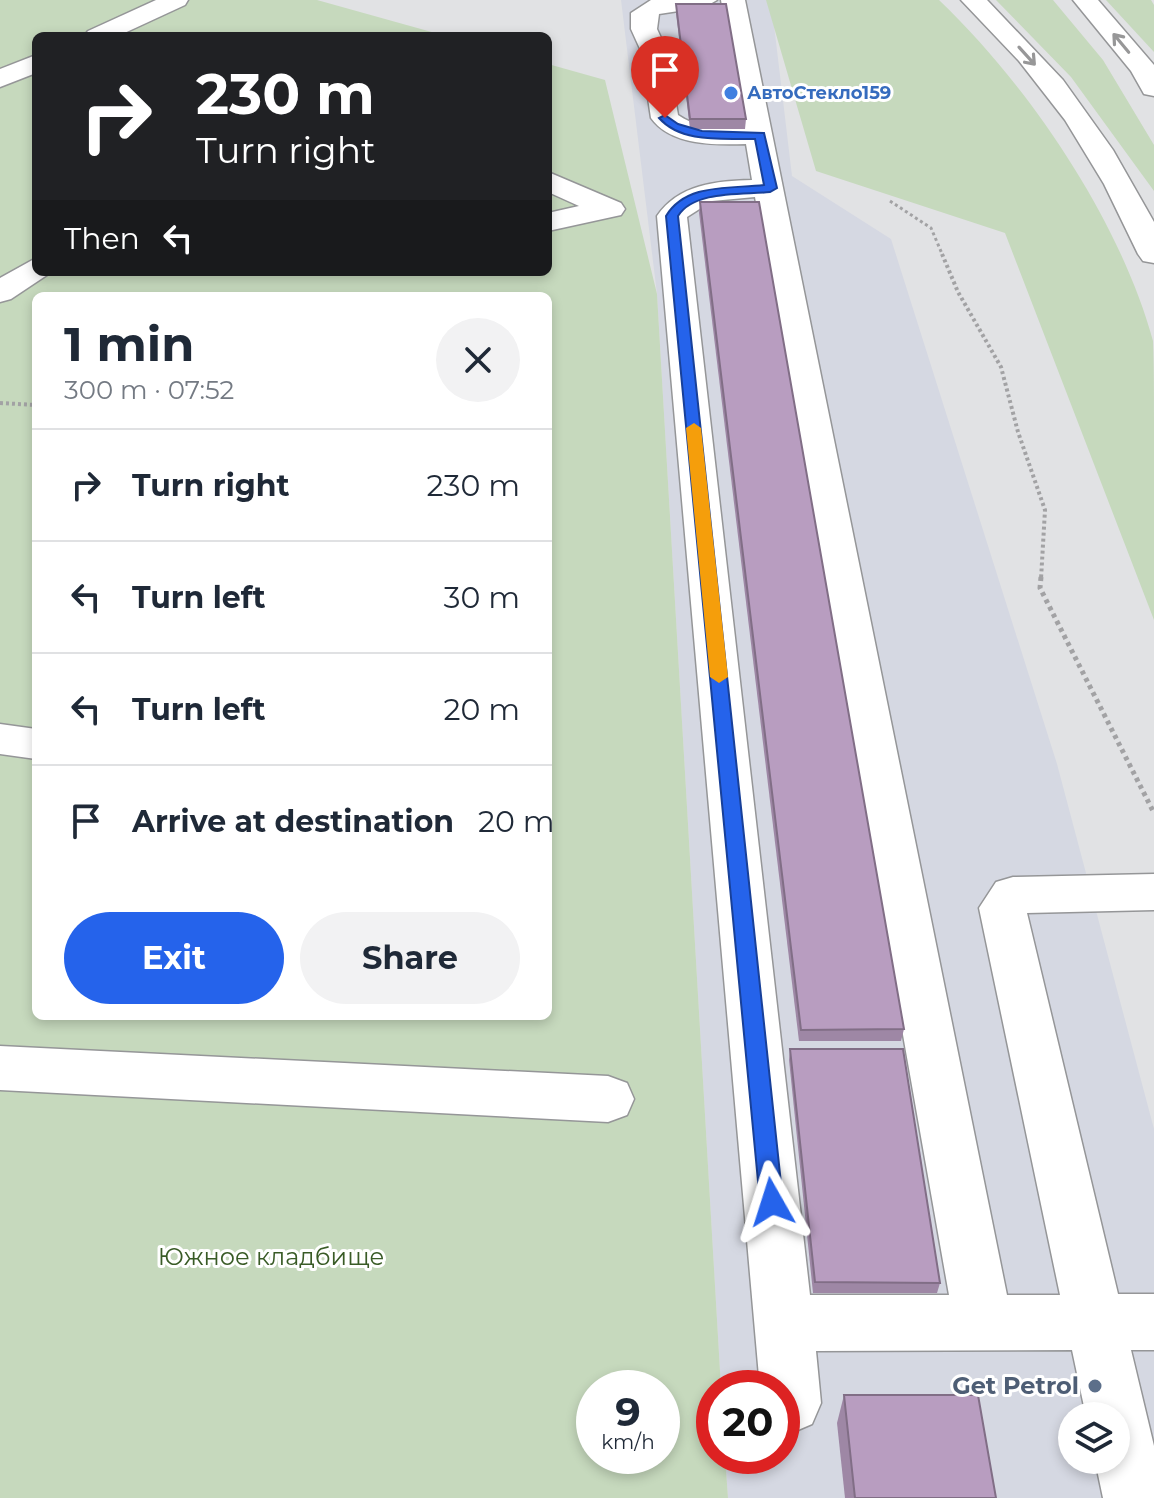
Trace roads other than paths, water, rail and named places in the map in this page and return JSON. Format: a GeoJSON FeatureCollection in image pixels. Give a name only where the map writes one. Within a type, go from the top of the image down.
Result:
{"type":"FeatureCollection","features":[{"type":"Feature","properties":{"kind":"main road"},"geometry":{"type":"LineString","coordinates":[[106,32],[176,0]]}},
{"type":"Feature","properties":{"kind":"main road"},"geometry":{"type":"LineString","coordinates":[[705,0],[663,3],[651,6],[644,13],[644,29],[654,51],[665,118],[673,126],[701,135],[760,135]]}},
{"type":"Feature","properties":{"kind":"main road"},"geometry":{"type":"LineString","coordinates":[[973,0],[1067,100],[1132,206],[1154,254]]}},
{"type":"Feature","properties":{"kind":"main road"},"geometry":{"type":"LineString","coordinates":[[1085,0],[1143,68],[1154,88]]}},
{"type":"Feature","properties":{"kind":"main road"},"geometry":{"type":"LineString","coordinates":[[744,6],[760,135],[983,1323]]}},
{"type":"Feature","properties":{"kind":"main road"},"geometry":{"type":"LineString","coordinates":[[125,24],[148,32]]}},
{"type":"Feature","properties":{"kind":"main road"},"geometry":{"type":"LineString","coordinates":[[0,79],[32,65]]}},
{"type":"Feature","properties":{"kind":"main road"},"geometry":{"type":"LineString","coordinates":[[552,183],[610,209],[552,221]]}},
{"type":"Feature","properties":{"kind":"main road"},"geometry":{"type":"LineString","coordinates":[[770,188],[696,196],[679,204],[672,216],[788,1370]]}},
{"type":"Feature","properties":{"kind":"main road"},"geometry":{"type":"LineString","coordinates":[[0,292],[32,271]]}},
{"type":"Feature","properties":{"kind":"main road"},"geometry":{"type":"LineString","coordinates":[[0,739],[32,743]]}},
{"type":"Feature","properties":{"kind":"main road"},"geometry":{"type":"LineString","coordinates":[[1135,1498],[1003,908],[1013,895],[1036,892],[1154,892]]}},
{"type":"Feature","properties":{"kind":"main road"},"geometry":{"type":"LineString","coordinates":[[0,1068],[608,1099]]}},
{"type":"Feature","properties":{"kind":"main road"},"geometry":{"type":"LineString","coordinates":[[784,1323],[1154,1322]]}},
{"type":"Feature","properties":{"kind":"place","name":"АвтоСтекло159"},"geometry":{"type":"Point","coordinates":[731,93]}},
{"type":"Feature","properties":{"kind":"place","name":"Get Petrol"},"geometry":{"type":"Point","coordinates":[1095,1386]}},
{"type":"Feature","properties":{"kind":"park label","name":"Южное кладбище"},"geometry":{"type":"Point","coordinates":[271,1257]}}]}
